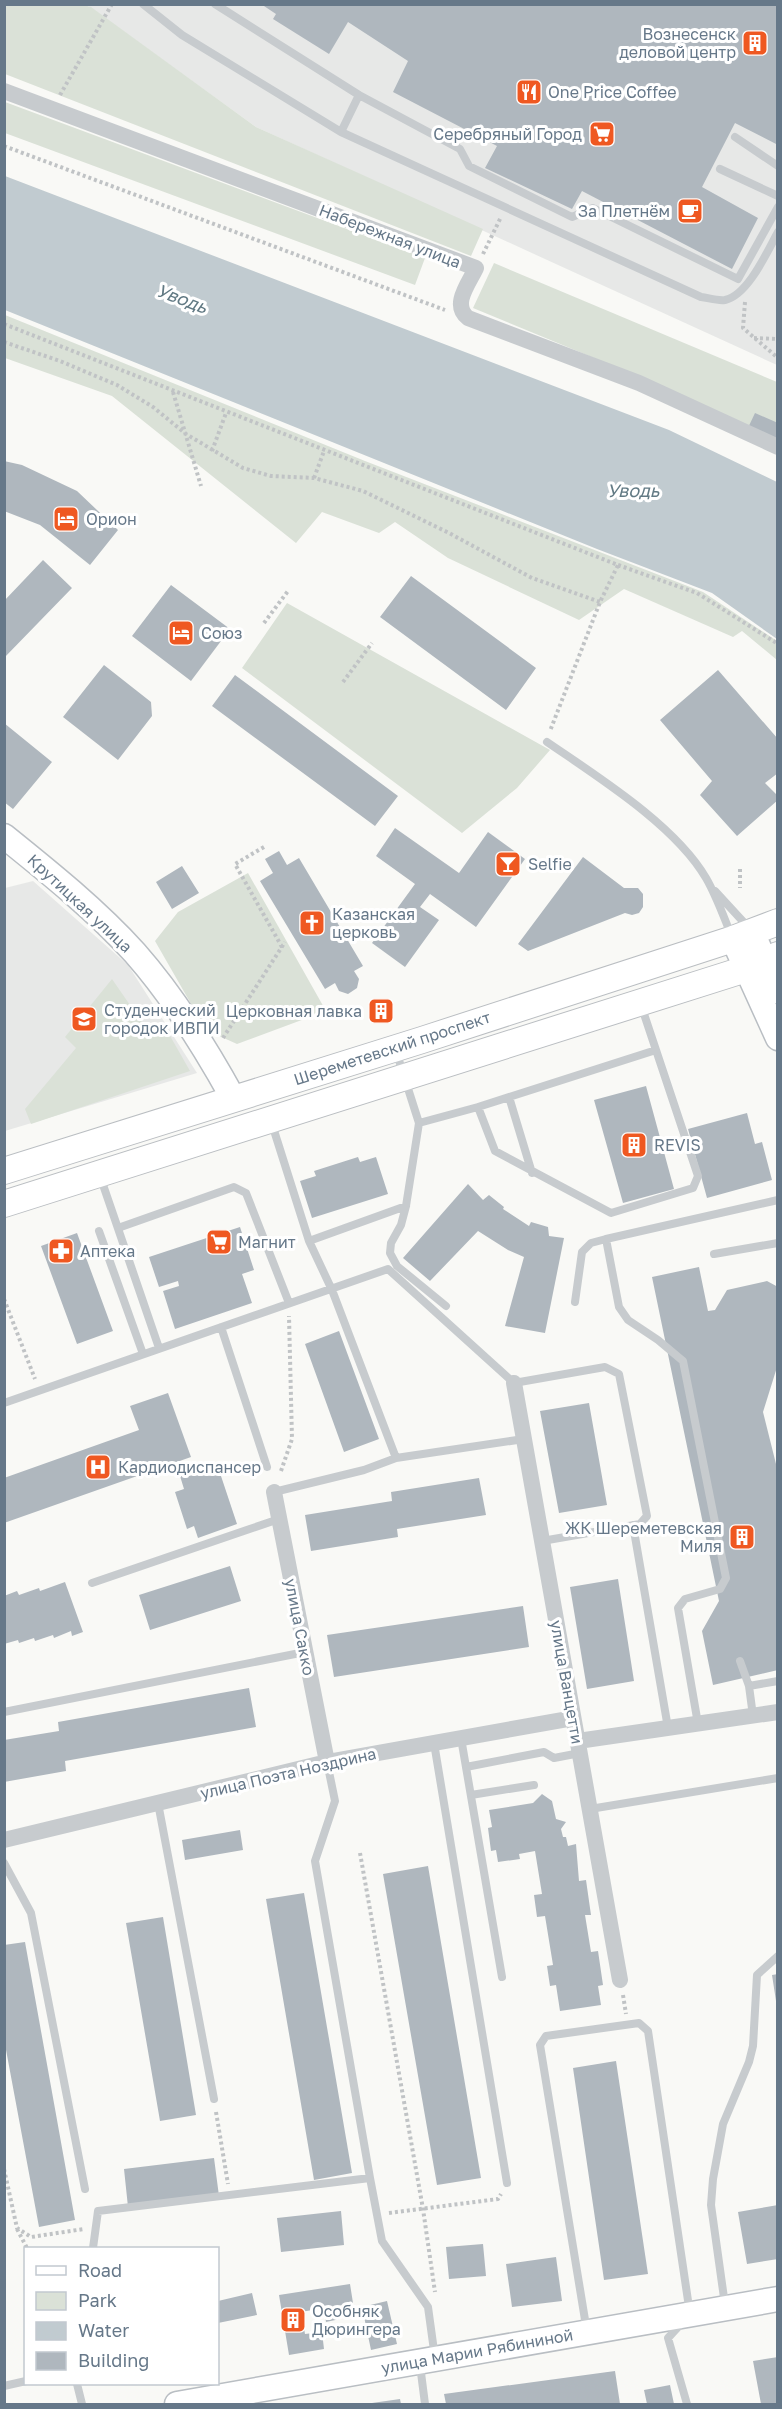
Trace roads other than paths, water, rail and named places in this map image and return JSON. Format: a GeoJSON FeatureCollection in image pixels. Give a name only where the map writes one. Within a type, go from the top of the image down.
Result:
{"type":"FeatureCollection","features":[{"type":"Feature","properties":{"kind":"main road","name":"Шереметевский проспект"},"geometry":{"type":"LineString","coordinates":[[4,1171],[777,922]]}},
{"type":"Feature","properties":{"kind":"main road","name":"Шереметевский проспект"},"geometry":{"type":"LineString","coordinates":[[4,1204],[763,962]]}},
{"type":"Feature","properties":{"kind":"main road","name":"Крутицкая улица"},"geometry":{"type":"LineString","coordinates":[[233,1098],[244,1128]]}},
{"type":"Feature","properties":{"kind":"street","name":"Набережная улица"},"geometry":{"type":"LineString","coordinates":[[4,91],[476,268],[460,303],[461,310],[468,318],[639,384],[777,447]]}},
{"type":"Feature","properties":{"kind":"street","name":"Крутицкая улица"},"geometry":{"type":"LineString","coordinates":[[4,836],[78,898],[135,954],[178,1011],[233,1098]]}},
{"type":"Feature","properties":{"kind":"street"},"geometry":{"type":"LineString","coordinates":[[742,935],[763,962],[777,991]]}},
{"type":"Feature","properties":{"kind":"street"},"geometry":{"type":"LineString","coordinates":[[763,962],[777,1038]]}},
{"type":"Feature","properties":{"kind":"street","name":"улица Ванцетти"},"geometry":{"type":"LineString","coordinates":[[514,1383],[620,1980]]}},
{"type":"Feature","properties":{"kind":"street","name":"улица Сакко"},"geometry":{"type":"LineString","coordinates":[[274,1492],[327,1762]]}},
{"type":"Feature","properties":{"kind":"street"},"geometry":{"type":"LineString","coordinates":[[579,1747],[668,1728],[777,1712]]}},
{"type":"Feature","properties":{"kind":"street","name":"улица Поэта Ноздрина"},"geometry":{"type":"LineString","coordinates":[[4,1840],[327,1762],[573,1718]]}},
{"type":"Feature","properties":{"kind":"street","name":"улица Марии Рябининой"},"geometry":{"type":"LineString","coordinates":[[177,2404],[777,2299]]}},
{"type":"Feature","properties":{"kind":"lane"},"geometry":{"type":"LineString","coordinates":[[143,4],[183,35],[341,132],[701,297],[723,300],[737,295],[764,259],[777,232]]}},
{"type":"Feature","properties":{"kind":"lane"},"geometry":{"type":"LineString","coordinates":[[215,4],[359,95],[460,149],[469,166],[514,190],[572,217],[593,208],[747,284]]}},
{"type":"Feature","properties":{"kind":"lane"},"geometry":{"type":"LineString","coordinates":[[341,132],[359,95]]}},
{"type":"Feature","properties":{"kind":"lane"},"geometry":{"type":"LineString","coordinates":[[735,137],[777,166]]}},
{"type":"Feature","properties":{"kind":"lane"},"geometry":{"type":"LineString","coordinates":[[720,169],[777,196]]}},
{"type":"Feature","properties":{"kind":"lane"},"geometry":{"type":"LineString","coordinates":[[738,279],[777,207]]}},
{"type":"Feature","properties":{"kind":"lane"},"geometry":{"type":"LineString","coordinates":[[547,741],[590,771],[677,841],[711,887],[742,935]]}},
{"type":"Feature","properties":{"kind":"lane"},"geometry":{"type":"LineString","coordinates":[[711,887],[742,935]]}},
{"type":"Feature","properties":{"kind":"lane"},"geometry":{"type":"LineString","coordinates":[[478,1107],[495,1151],[532,1173],[611,1213],[693,1188],[698,1176],[641,1002]]}},
{"type":"Feature","properties":{"kind":"lane"},"geometry":{"type":"LineString","coordinates":[[394,1047],[419,1123],[406,1206],[401,1225],[391,1243],[390,1253],[397,1266],[446,1306]]}},
{"type":"Feature","properties":{"kind":"lane"},"geometry":{"type":"LineString","coordinates":[[419,1123],[478,1107],[656,1050]]}},
{"type":"Feature","properties":{"kind":"lane"},"geometry":{"type":"LineString","coordinates":[[509,1097],[532,1173]]}},
{"type":"Feature","properties":{"kind":"lane"},"geometry":{"type":"LineString","coordinates":[[271,1120],[309,1241],[332,1290],[396,1458]]}},
{"type":"Feature","properties":{"kind":"lane"},"geometry":{"type":"LineString","coordinates":[[100,1174],[159,1348]]}},
{"type":"Feature","properties":{"kind":"lane"},"geometry":{"type":"LineString","coordinates":[[118,1227],[234,1187],[246,1193],[289,1303]]}},
{"type":"Feature","properties":{"kind":"lane"},"geometry":{"type":"LineString","coordinates":[[575,1302],[582,1251],[591,1243],[777,1200]]}},
{"type":"Feature","properties":{"kind":"lane"},"geometry":{"type":"LineString","coordinates":[[309,1241],[406,1206]]}},
{"type":"Feature","properties":{"kind":"lane"},"geometry":{"type":"LineString","coordinates":[[99,1231],[143,1354]]}},
{"type":"Feature","properties":{"kind":"lane"},"geometry":{"type":"LineString","coordinates":[[606,1239],[619,1307],[628,1320],[658,1340],[683,1361],[726,1578],[720,1589],[685,1599],[678,1608],[698,1724]]}},
{"type":"Feature","properties":{"kind":"lane"},"geometry":{"type":"LineString","coordinates":[[714,1254],[777,1243]]}},
{"type":"Feature","properties":{"kind":"lane"},"geometry":{"type":"LineString","coordinates":[[4,1403],[388,1269],[514,1383],[605,1367],[619,1374],[647,1516],[640,1524],[542,1541]]}},
{"type":"Feature","properties":{"kind":"lane"},"geometry":{"type":"LineString","coordinates":[[221,1327],[267,1467]]}},
{"type":"Feature","properties":{"kind":"lane"},"geometry":{"type":"LineString","coordinates":[[274,1492],[364,1470],[396,1458],[524,1439]]}},
{"type":"Feature","properties":{"kind":"lane"},"geometry":{"type":"LineString","coordinates":[[92,1583],[279,1519]]}},
{"type":"Feature","properties":{"kind":"lane"},"geometry":{"type":"LineString","coordinates":[[633,1525],[668,1728]]}},
{"type":"Feature","properties":{"kind":"lane"},"geometry":{"type":"LineString","coordinates":[[4,1713],[305,1652]]}},
{"type":"Feature","properties":{"kind":"lane"},"geometry":{"type":"LineString","coordinates":[[740,1660],[749,1686],[753,1716]]}},
{"type":"Feature","properties":{"kind":"lane"},"geometry":{"type":"LineString","coordinates":[[749,1686],[777,1681]]}},
{"type":"Feature","properties":{"kind":"lane"},"geometry":{"type":"LineString","coordinates":[[461,1738],[502,1977]]}},
{"type":"Feature","properties":{"kind":"lane"},"geometry":{"type":"LineString","coordinates":[[434,1743],[507,2183]]}},
{"type":"Feature","properties":{"kind":"lane"},"geometry":{"type":"LineString","coordinates":[[466,1767],[544,1752],[554,1758],[579,1747]]}},
{"type":"Feature","properties":{"kind":"lane"},"geometry":{"type":"LineString","coordinates":[[327,1762],[335,1801],[315,1861],[369,2178],[382,2241],[428,2307],[424,2404]]}},
{"type":"Feature","properties":{"kind":"lane"},"geometry":{"type":"LineString","coordinates":[[590,1809],[777,1778]]}},
{"type":"Feature","properties":{"kind":"lane"},"geometry":{"type":"LineString","coordinates":[[471,1796],[534,1785]]}},
{"type":"Feature","properties":{"kind":"lane"},"geometry":{"type":"LineString","coordinates":[[158,1803],[214,2099]]}},
{"type":"Feature","properties":{"kind":"lane"},"geometry":{"type":"LineString","coordinates":[[4,1863],[32,1913],[85,2188]]}},
{"type":"Feature","properties":{"kind":"lane"},"geometry":{"type":"LineString","coordinates":[[725,2308],[711,2205],[713,2179],[723,2124],[749,2062],[753,2046],[757,1976],[777,1956]]}},
{"type":"Feature","properties":{"kind":"lane"},"geometry":{"type":"LineString","coordinates":[[587,2332],[540,2045],[546,2036],[639,2023],[648,2031],[690,2314],[668,2338],[687,2404]]}},
{"type":"Feature","properties":{"kind":"lane"},"geometry":{"type":"LineString","coordinates":[[93,2247],[98,2211],[369,2178]]}},
{"type":"Feature","properties":{"kind":"lane"},"geometry":{"type":"LineString","coordinates":[[4,2386],[24,2382]]}},
{"type":"Feature","properties":{"kind":"lane"},"geometry":{"type":"LineString","coordinates":[[78,2385],[82,2404]]}},
{"type":"Feature","properties":{"kind":"water","name":"Уводь"},"geometry":{"type":"Polygon","coordinates":[[[5,176],[669,430],[777,482],[777,639],[712,593],[597,549],[5,310],[5,176]]]}},
{"type":"Feature","properties":{"kind":"place","name":"Вознесенск деловой центр"},"geometry":{"type":"Point","coordinates":[755,43]}},
{"type":"Feature","properties":{"kind":"place","name":"One Price Coffee"},"geometry":{"type":"Point","coordinates":[529,92]}},
{"type":"Feature","properties":{"kind":"place","name":"Серебряный Город"},"geometry":{"type":"Point","coordinates":[602,134]}},
{"type":"Feature","properties":{"kind":"place","name":"За Плетнём"},"geometry":{"type":"Point","coordinates":[690,211]}},
{"type":"Feature","properties":{"kind":"place","name":"Орион"},"geometry":{"type":"Point","coordinates":[66,519]}},
{"type":"Feature","properties":{"kind":"place","name":"Союз"},"geometry":{"type":"Point","coordinates":[181,633]}},
{"type":"Feature","properties":{"kind":"place","name":"Selfie"},"geometry":{"type":"Point","coordinates":[508,864]}},
{"type":"Feature","properties":{"kind":"place","name":"Казанская церковь"},"geometry":{"type":"Point","coordinates":[312,923]}},
{"type":"Feature","properties":{"kind":"place","name":"Церковная лавка"},"geometry":{"type":"Point","coordinates":[381,1011]}},
{"type":"Feature","properties":{"kind":"place","name":"Студенческий городок ИВПИ"},"geometry":{"type":"Point","coordinates":[84,1019]}},
{"type":"Feature","properties":{"kind":"place","name":"REVIS"},"geometry":{"type":"Point","coordinates":[634,1145]}},
{"type":"Feature","properties":{"kind":"place","name":"Магнит"},"geometry":{"type":"Point","coordinates":[219,1242]}},
{"type":"Feature","properties":{"kind":"place","name":"Аптека"},"geometry":{"type":"Point","coordinates":[61,1251]}},
{"type":"Feature","properties":{"kind":"place","name":"Кардиодиспансер"},"geometry":{"type":"Point","coordinates":[98,1467]}},
{"type":"Feature","properties":{"kind":"place","name":"ЖК Шереметевская Миля"},"geometry":{"type":"Point","coordinates":[742,1537]}},
{"type":"Feature","properties":{"kind":"place","name":"Особняк Дюрингера"},"geometry":{"type":"Point","coordinates":[293,2320]}}]}
